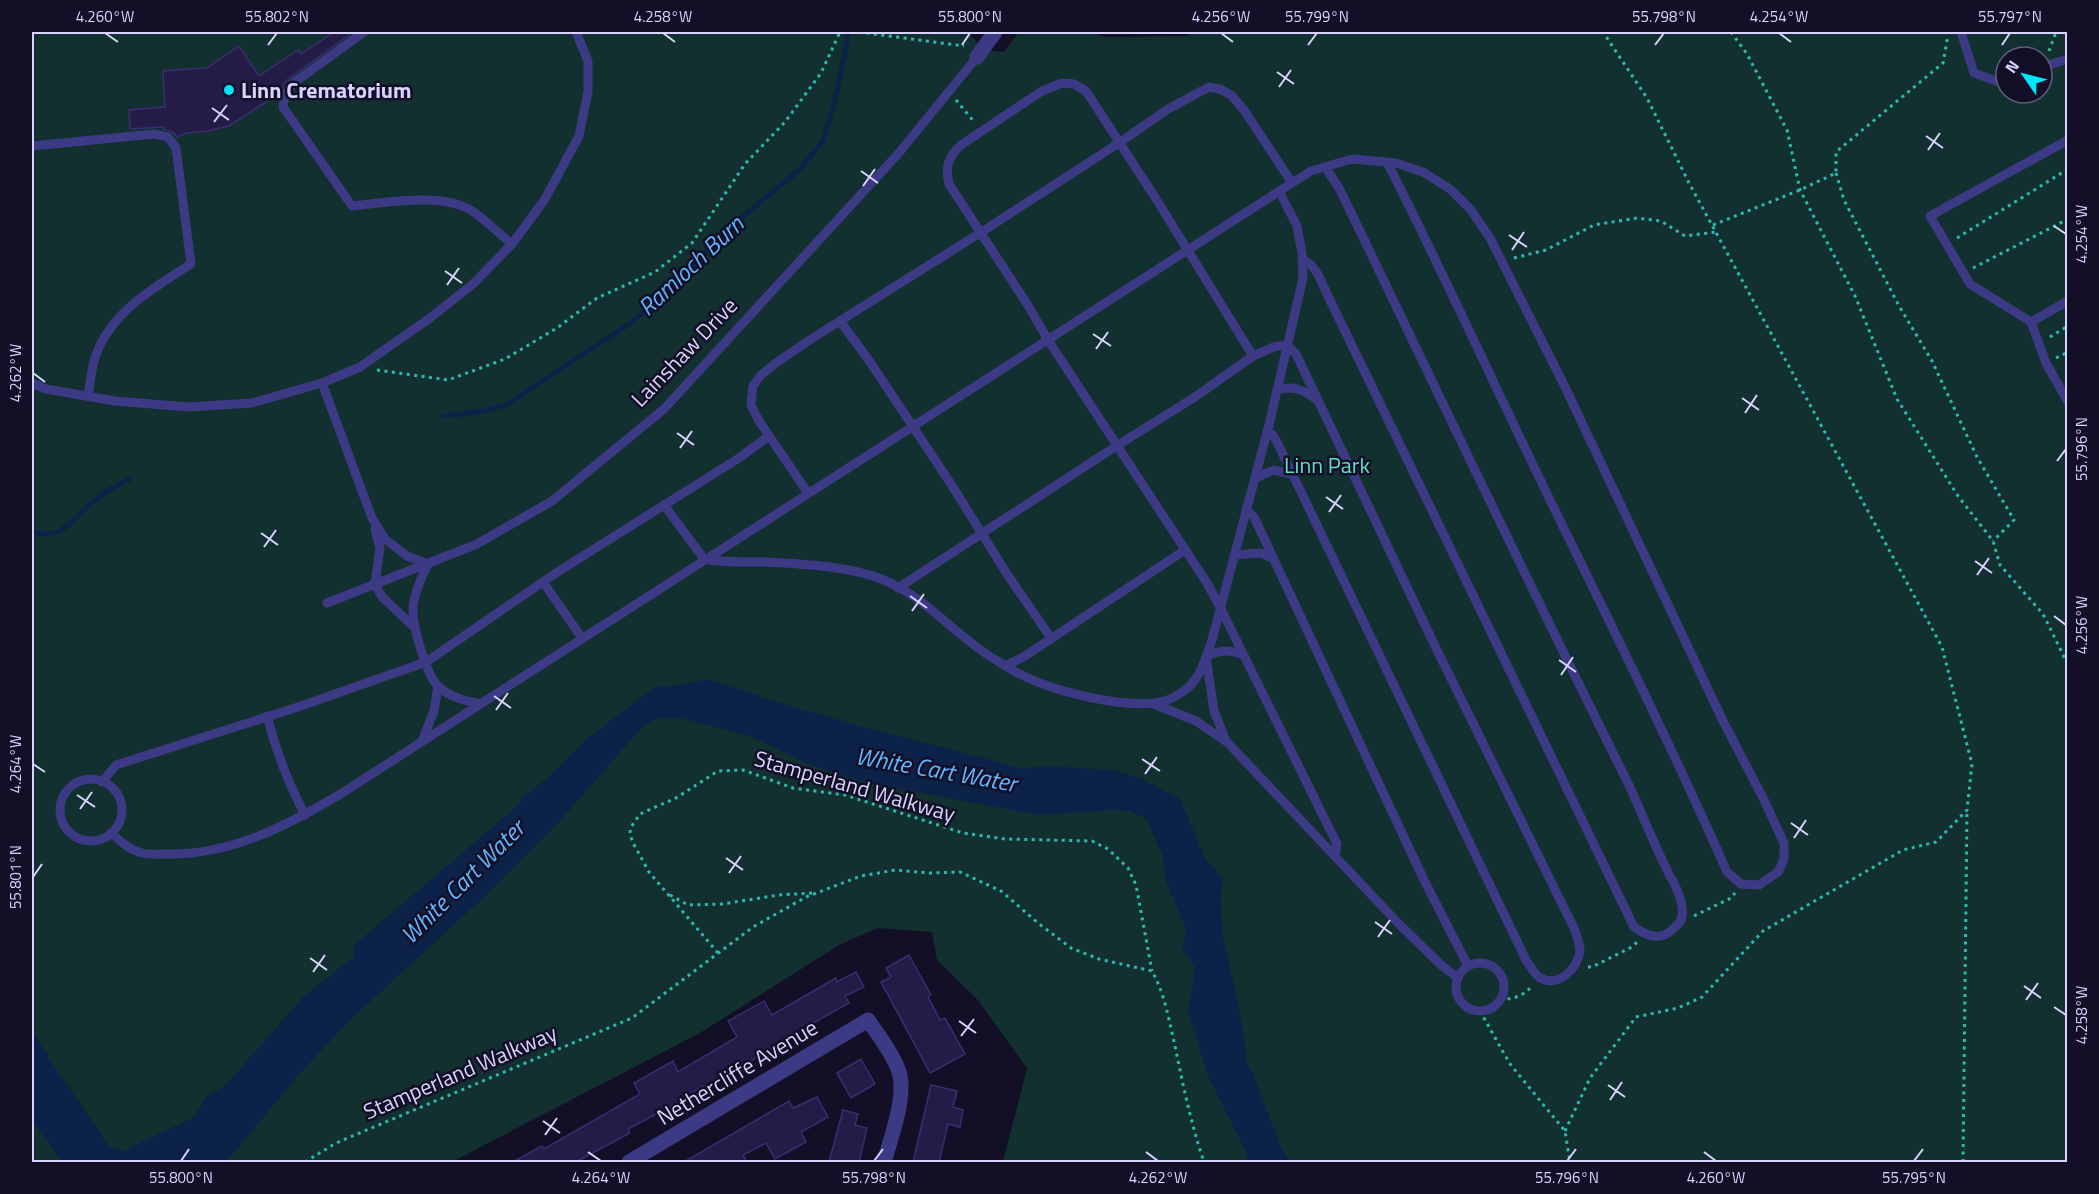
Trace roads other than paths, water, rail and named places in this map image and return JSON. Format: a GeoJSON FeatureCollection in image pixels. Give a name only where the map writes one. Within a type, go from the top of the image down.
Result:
{"type":"FeatureCollection","features":[{"type":"Feature","properties":{"kind":"street","name":"Lainshaw Drive"},"geometry":{"type":"LineString","coordinates":[[980,53],[995,32]]}},
{"type":"Feature","properties":{"kind":"street","name":"Nethercliffe Avenue"},"geometry":{"type":"LineString","coordinates":[[629,1162],[868,1020],[898,1069],[901,1085],[899,1105],[884,1162]]}},
{"type":"Feature","properties":{"kind":"lane"},"geometry":{"type":"LineString","coordinates":[[364,32],[292,84],[285,95],[283,107],[289,116],[352,206],[445,201],[471,210],[512,244]]}},
{"type":"Feature","properties":{"kind":"lane"},"geometry":{"type":"LineString","coordinates":[[32,383],[46,389],[88,397],[188,407],[252,403],[321,383],[360,367],[430,318],[473,284],[512,244],[545,199],[579,136],[588,92],[588,61],[576,32]]}},
{"type":"Feature","properties":{"kind":"lane"},"geometry":{"type":"LineString","coordinates":[[1961,32],[1974,73],[1994,80]]}},
{"type":"Feature","properties":{"kind":"lane","name":"Lainshaw Drive"},"geometry":{"type":"LineString","coordinates":[[327,603],[477,544],[552,501],[664,409],[898,154],[980,53]]}},
{"type":"Feature","properties":{"kind":"lane"},"geometry":{"type":"LineString","coordinates":[[1253,356],[1086,91],[1074,84],[1062,82],[1042,91],[961,145],[950,156],[946,170],[949,184],[1220,607],[1337,844],[1335,855]]}},
{"type":"Feature","properties":{"kind":"lane"},"geometry":{"type":"LineString","coordinates":[[808,493],[751,405],[753,386],[760,375],[1168,109],[1209,87],[1220,89],[1231,95],[1244,110],[1292,183]]}},
{"type":"Feature","properties":{"kind":"lane"},"geometry":{"type":"LineString","coordinates":[[32,146],[154,134],[168,137],[176,148],[191,264],[133,304],[112,327],[96,356],[88,397]]}},
{"type":"Feature","properties":{"kind":"lane"},"geometry":{"type":"LineString","coordinates":[[2067,140],[1930,216],[1970,284],[2031,322],[2046,363],[2067,402]]}},
{"type":"Feature","properties":{"kind":"lane"},"geometry":{"type":"LineString","coordinates":[[111,833],[125,846],[143,854],[187,854],[236,844],[294,822],[1279,191],[1311,171],[1352,159],[1387,162],[1396,163],[1423,172],[1450,189],[1471,210],[1490,238],[1565,387],[1723,721],[1784,843],[1784,860],[1778,872],[1759,885],[1741,884],[1728,872],[1674,753],[1387,162]]}},
{"type":"Feature","properties":{"kind":"lane"},"geometry":{"type":"LineString","coordinates":[[1303,260],[1310,263],[1315,270],[1327,294],[1560,771],[1621,904],[1634,927],[1645,934],[1658,938],[1671,932],[1682,917],[1677,890],[1629,785],[1534,596],[1360,231],[1339,188],[1325,166]]}},
{"type":"Feature","properties":{"kind":"lane"},"geometry":{"type":"LineString","coordinates":[[664,505],[704,559],[722,563],[768,562],[816,566],[884,580],[907,592],[989,656],[1022,675],[1058,689],[1101,699],[1164,701],[1184,690],[1201,673],[1255,478],[1288,346],[1303,278],[1303,260],[1297,226],[1279,191]]}},
{"type":"Feature","properties":{"kind":"lane"},"geometry":{"type":"LineString","coordinates":[[2031,322],[2067,301]]}},
{"type":"Feature","properties":{"kind":"lane"},"geometry":{"type":"LineString","coordinates":[[840,321],[870,362],[1051,638]]}},
{"type":"Feature","properties":{"kind":"lane"},"geometry":{"type":"LineString","coordinates":[[898,588],[1195,397],[1253,356],[1276,346],[1288,346],[1296,354],[1435,646],[1574,927],[1580,951],[1575,964],[1564,978],[1552,982],[1539,977],[1527,962],[1273,435],[1267,432]]}},
{"type":"Feature","properties":{"kind":"lane"},"geometry":{"type":"LineString","coordinates":[[321,383],[372,518],[380,548],[375,584],[382,597],[414,627]]}},
{"type":"Feature","properties":{"kind":"lane"},"geometry":{"type":"LineString","coordinates":[[1277,390],[1287,387],[1298,388],[1317,399]]}},
{"type":"Feature","properties":{"kind":"lane"},"geometry":{"type":"LineString","coordinates":[[102,782],[116,765],[426,662],[543,582],[739,458],[769,436]]}},
{"type":"Feature","properties":{"kind":"lane"},"geometry":{"type":"LineString","coordinates":[[1255,478],[1274,470],[1291,474]]}},
{"type":"Feature","properties":{"kind":"lane"},"geometry":{"type":"LineString","coordinates":[[1246,509],[1254,517],[1420,870],[1468,966]]}},
{"type":"Feature","properties":{"kind":"lane"},"geometry":{"type":"LineString","coordinates":[[372,518],[385,539],[407,556],[428,564],[419,584],[413,607],[414,627],[426,662],[438,686],[462,701],[480,704]]}},
{"type":"Feature","properties":{"kind":"lane"},"geometry":{"type":"LineString","coordinates":[[1005,666],[1024,656],[1185,550]]}},
{"type":"Feature","properties":{"kind":"lane"},"geometry":{"type":"LineString","coordinates":[[1234,555],[1260,553],[1273,558]]}},
{"type":"Feature","properties":{"kind":"lane"},"geometry":{"type":"LineString","coordinates":[[543,582],[582,639]]}},
{"type":"Feature","properties":{"kind":"lane"},"geometry":{"type":"LineString","coordinates":[[1206,657],[1218,650],[1230,650],[1243,655]]}},
{"type":"Feature","properties":{"kind":"lane"},"geometry":{"type":"LineString","coordinates":[[1206,657],[1214,711],[1227,742]]}},
{"type":"Feature","properties":{"kind":"lane"},"geometry":{"type":"LineString","coordinates":[[422,742],[434,711],[438,686]]}},
{"type":"Feature","properties":{"kind":"lane"},"geometry":{"type":"LineString","coordinates":[[1149,702],[1196,721],[1227,742],[1432,957],[1458,978]]}},
{"type":"Feature","properties":{"kind":"lane"},"geometry":{"type":"LineString","coordinates":[[267,716],[276,751],[291,789],[305,815]]}},
{"type":"Feature","properties":{"kind":"lane"},"geometry":{"type":"LineString","coordinates":[[92,780],[111,787],[121,805],[121,815],[118,825],[111,833],[103,839],[92,841],[83,840],[66,830],[60,811],[61,801],[73,785],[92,780]]}},
{"type":"Feature","properties":{"kind":"lane"},"geometry":{"type":"LineString","coordinates":[[1484,963],[1497,970],[1504,985],[1500,1000],[1488,1010],[1472,1010],[1460,1001],[1456,993],[1458,978],[1468,966],[1484,963]]}},
{"type":"Feature","properties":{"kind":"water","name":"White Cart Water"},"geometry":{"type":"Polygon","coordinates":[[[709,679],[826,716],[1024,769],[1043,766],[1114,770],[1144,780],[1180,799],[1206,860],[1223,878],[1222,933],[1237,998],[1246,1049],[1245,1059],[1253,1073],[1289,1162],[1249,1162],[1209,1078],[1188,1013],[1195,968],[1182,948],[1186,929],[1166,881],[1162,854],[1146,818],[1130,811],[1113,810],[1038,815],[860,781],[810,765],[750,736],[681,718],[660,718],[643,726],[559,822],[481,900],[350,1020],[301,1072],[226,1162],[62,1162],[32,1120],[32,1030],[110,1147],[123,1151],[194,1117],[206,1097],[226,1085],[303,997],[354,957],[354,945],[513,810],[525,795],[548,778],[584,741],[655,687],[681,685],[709,679]]]}},
{"type":"Feature","properties":{"kind":"waterway","name":"Ramloch Burn"},"geometry":{"type":"LineString","coordinates":[[443,416],[479,412],[508,404],[631,323],[695,265],[723,233],[799,170],[823,141],[836,96],[849,32]]}},
{"type":"Feature","properties":{"kind":"waterway","name":"Ramloch Burn"},"geometry":{"type":"LineString","coordinates":[[32,531],[42,534],[59,531],[102,494],[130,479]]}},
{"type":"Feature","properties":{"kind":"place","name":"Linn Crematorium"},"geometry":{"type":"Point","coordinates":[229,90]}},
{"type":"Feature","properties":{"kind":"park label","name":"Linn Park"},"geometry":{"type":"Point","coordinates":[1327,465]}}]}
